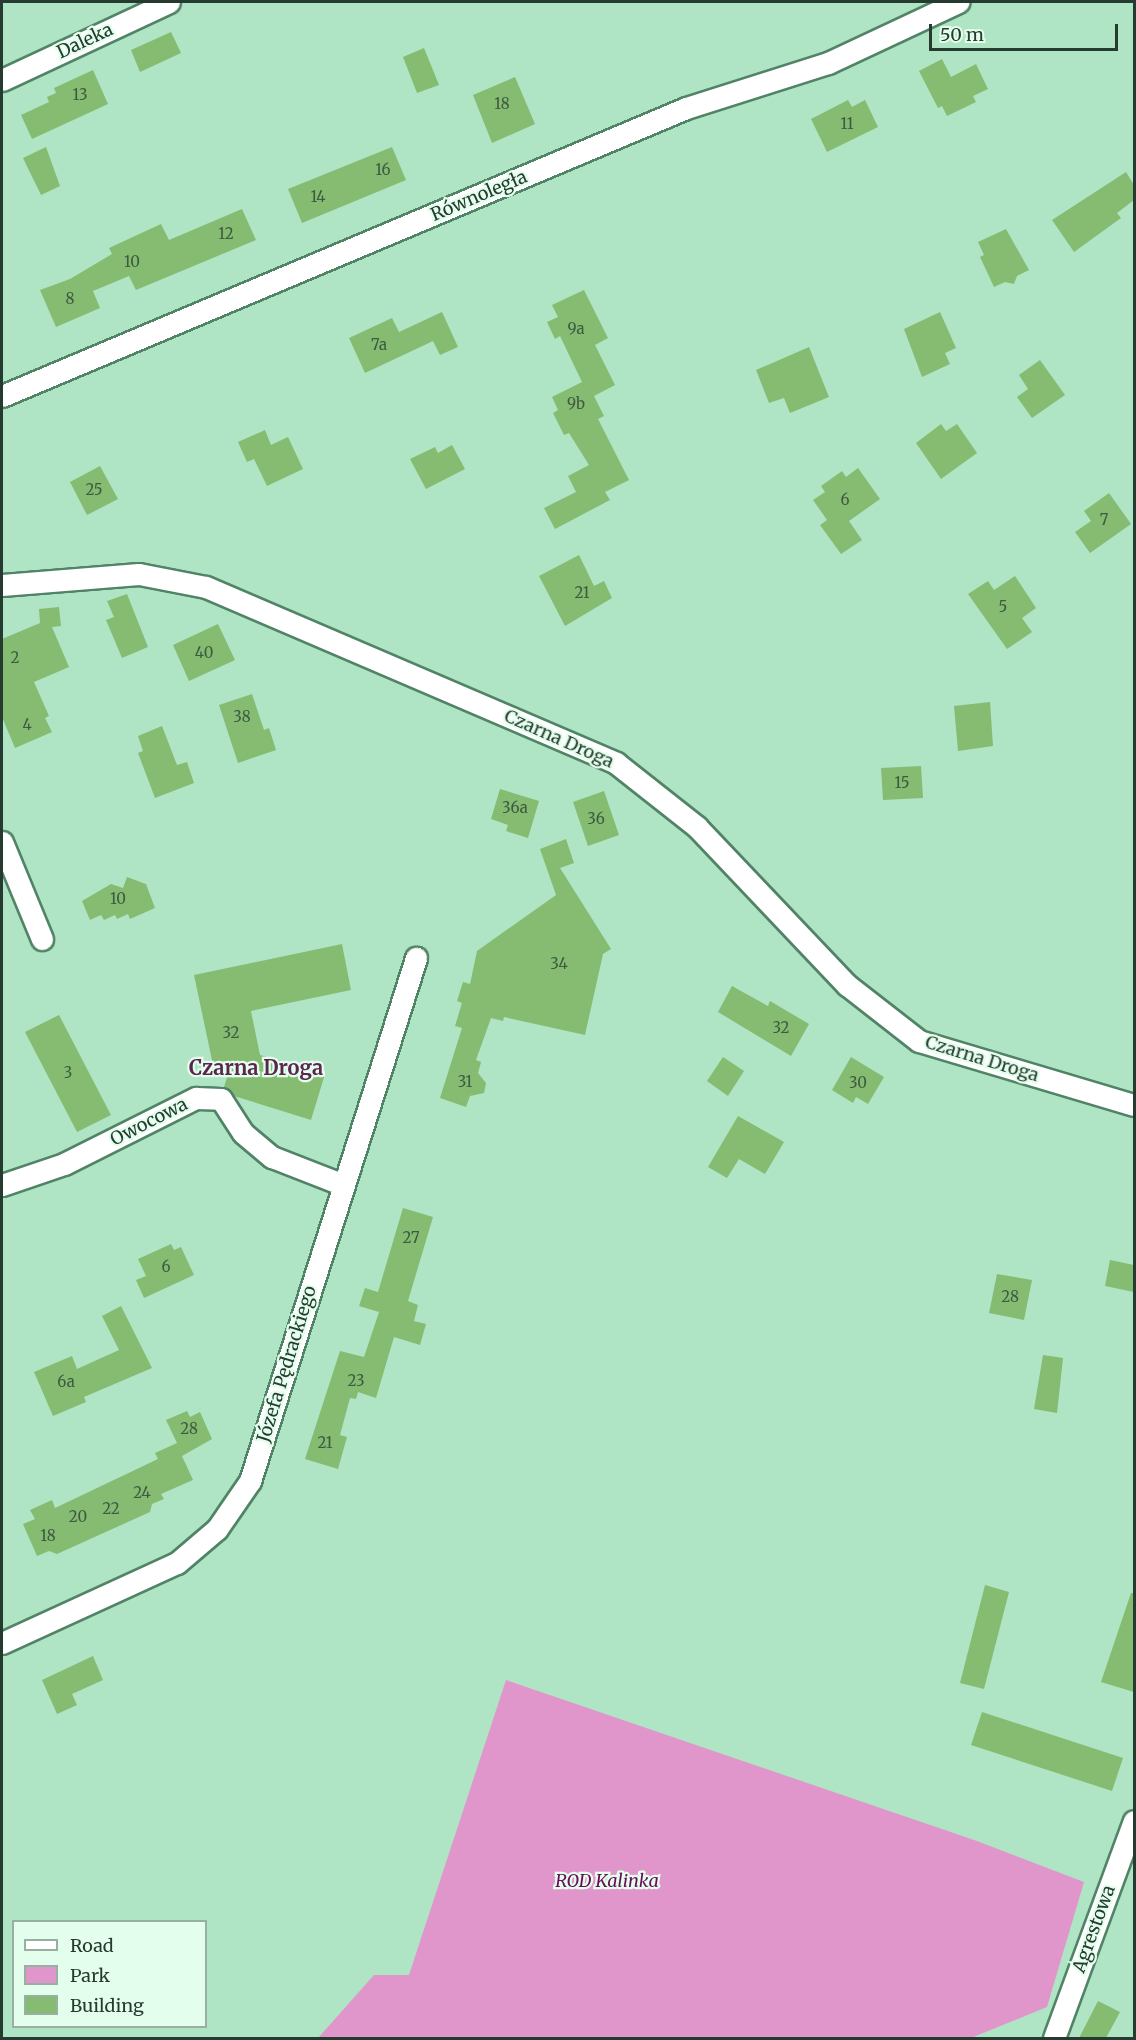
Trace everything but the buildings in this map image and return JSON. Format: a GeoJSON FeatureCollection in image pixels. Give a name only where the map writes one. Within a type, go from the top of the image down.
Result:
{"type":"FeatureCollection","features":[{"type":"Feature","properties":{"kind":"street","name":"Daleka"},"geometry":{"type":"LineString","coordinates":[[2,80],[170,2]]}},
{"type":"Feature","properties":{"kind":"street","name":"Równoległa"},"geometry":{"type":"LineString","coordinates":[[2,396],[686,108],[828,63],[958,2]]}},
{"type":"Feature","properties":{"kind":"street","name":"Czarna Droga"},"geometry":{"type":"LineString","coordinates":[[2,585],[115,574],[139,574],[206,586],[616,763],[697,827],[847,985],[919,1041],[1134,1105]]}},
{"type":"Feature","properties":{"kind":"street"},"geometry":{"type":"LineString","coordinates":[[2,842],[42,939]]}},
{"type":"Feature","properties":{"kind":"street","name":"Józefa Pędrackiego"},"geometry":{"type":"LineString","coordinates":[[2,1643],[177,1563],[218,1529],[250,1481],[416,958]]}},
{"type":"Feature","properties":{"kind":"street","name":"Owocowa"},"geometry":{"type":"LineString","coordinates":[[2,1185],[64,1164],[196,1098],[222,1099],[243,1133],[272,1157],[344,1185]]}},
{"type":"Feature","properties":{"kind":"street","name":"Agrestowa"},"geometry":{"type":"LineString","coordinates":[[1054,2038],[1134,1821]]}},
{"type":"Feature","properties":{"kind":"green space","name":"ROD Kalinka"},"geometry":{"type":"Polygon","coordinates":[[[506,1680],[977,1841],[1084,1882],[1047,2007],[971,2038],[318,2038],[374,1975],[409,1975],[506,1680]]]}},
{"type":"Feature","properties":{"kind":"district","name":"Czarna Droga"},"geometry":{"type":"Point","coordinates":[256,1067]}}]}
